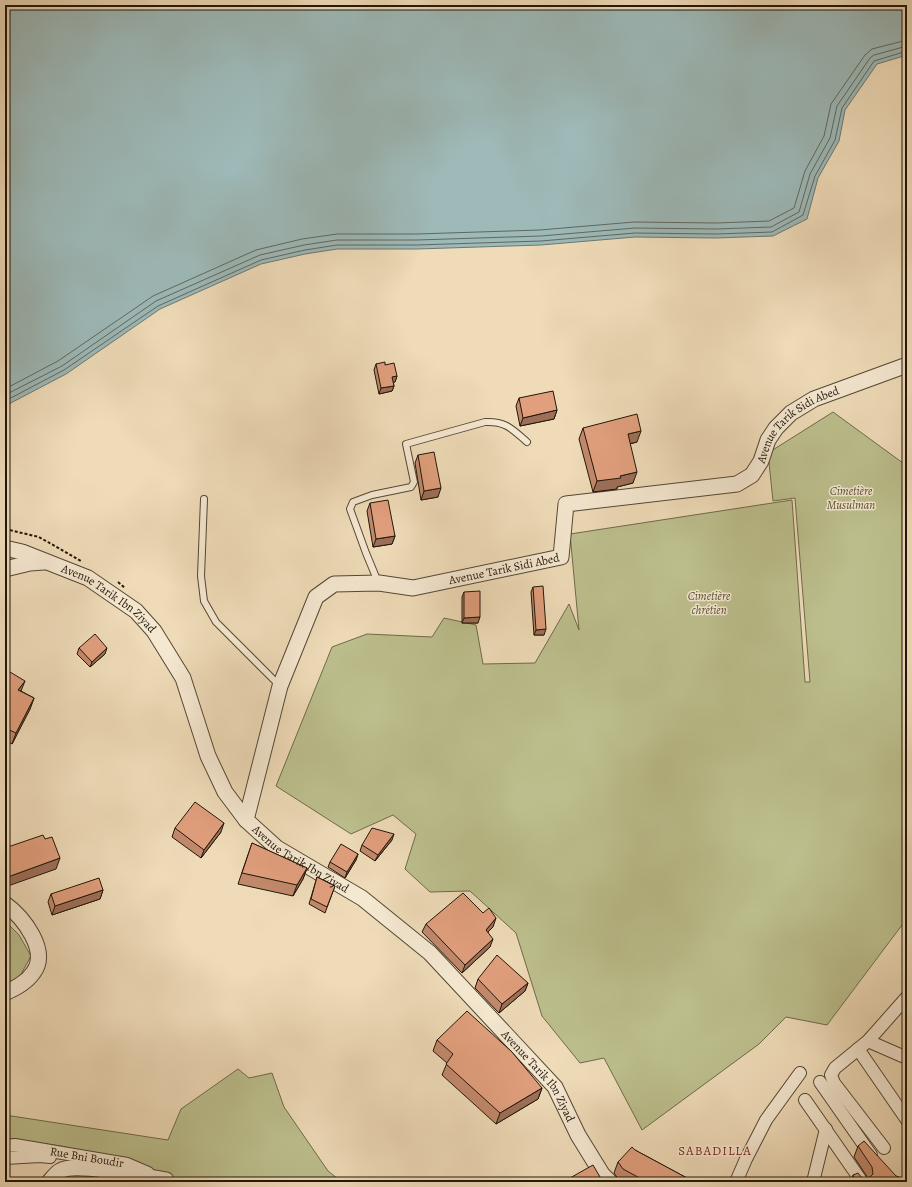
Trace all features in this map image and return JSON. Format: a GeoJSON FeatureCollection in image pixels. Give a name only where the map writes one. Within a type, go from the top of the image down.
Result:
{"type":"FeatureCollection","features":[{"type":"Feature","properties":{"kind":"street","name":"Avenue Tarik Sidi Abed"},"geometry":{"type":"LineString","coordinates":[[246,820],[280,686],[316,597],[334,584],[379,583],[413,588],[560,557],[566,504],[737,484],[752,475],[761,461],[768,440],[776,428],[791,413],[814,399],[907,365]]}},
{"type":"Feature","properties":{"kind":"street","name":"Avenue Tarik Ibn Ziyad"},"geometry":{"type":"LineString","coordinates":[[5,548],[22,552],[88,578],[136,612],[154,631],[182,678],[208,756],[225,792],[246,820],[277,848],[362,898],[430,953],[555,1087],[578,1135],[602,1174],[610,1182]]}},
{"type":"Feature","properties":{"kind":"street"},"geometry":{"type":"LineString","coordinates":[[8,568],[20,557],[22,552]]}},
{"type":"Feature","properties":{"kind":"street"},"geometry":{"type":"LineString","coordinates":[[8,568],[30,562],[47,562]]}},
{"type":"Feature","properties":{"kind":"street"},"geometry":{"type":"LineString","coordinates":[[5,904],[28,927],[36,944],[38,959],[34,972],[23,984],[5,993]]}},
{"type":"Feature","properties":{"kind":"street"},"geometry":{"type":"LineString","coordinates":[[884,1148],[834,1083],[831,1075],[835,1068],[863,1045],[906,1001]]}},
{"type":"Feature","properties":{"kind":"street"},"geometry":{"type":"LineString","coordinates":[[863,1045],[907,1058]]}},
{"type":"Feature","properties":{"kind":"street"},"geometry":{"type":"LineString","coordinates":[[863,1045],[907,1120]]}},
{"type":"Feature","properties":{"kind":"street"},"geometry":{"type":"LineString","coordinates":[[736,1182],[766,1120],[800,1073]]}},
{"type":"Feature","properties":{"kind":"street"},"geometry":{"type":"LineString","coordinates":[[820,1082],[870,1153],[881,1165]]}},
{"type":"Feature","properties":{"kind":"street"},"geometry":{"type":"LineString","coordinates":[[805,1100],[862,1182]]}},
{"type":"Feature","properties":{"kind":"street"},"geometry":{"type":"LineString","coordinates":[[813,1182],[826,1129]]}},
{"type":"Feature","properties":{"kind":"street","name":"Rue Bni Boudir"},"geometry":{"type":"LineString","coordinates":[[5,1146],[15,1144],[127,1164],[169,1181]]}},
{"type":"Feature","properties":{"kind":"street","name":"Rue Bni Boudir"},"geometry":{"type":"LineString","coordinates":[[5,1158],[40,1156],[74,1160],[126,1169],[169,1181]]}},
{"type":"Feature","properties":{"kind":"street"},"geometry":{"type":"LineString","coordinates":[[49,1182],[60,1170],[77,1167],[107,1170],[169,1181]]}},
{"type":"Feature","properties":{"kind":"lane"},"geometry":{"type":"LineString","coordinates":[[379,583],[350,509],[353,502],[372,495],[411,487],[414,482],[406,444],[485,422],[497,421],[510,427],[527,442]]}},
{"type":"Feature","properties":{"kind":"lane"},"geometry":{"type":"LineString","coordinates":[[204,499],[201,576],[204,601],[216,622],[280,686]]}},
{"type":"Feature","properties":{"kind":"green space"},"geometry":{"type":"Polygon","coordinates":[[[833,412],[907,466],[907,921],[902,925],[827,1025],[786,1017],[759,1044],[642,1130],[604,1058],[580,1063],[542,1016],[516,933],[470,891],[430,892],[405,869],[416,834],[393,815],[351,834],[276,786],[332,647],[367,634],[432,637],[444,618],[476,625],[483,664],[535,663],[569,604],[579,630],[570,534],[792,500],[805,682],[810,682],[795,498],[773,501],[768,453],[833,412]]]}},
{"type":"Feature","properties":{"kind":"green space"},"geometry":{"type":"Polygon","coordinates":[[[5,921],[19,935],[31,956],[19,978],[5,983],[5,921]]]}},
{"type":"Feature","properties":{"kind":"green space"},"geometry":{"type":"Polygon","coordinates":[[[238,1069],[249,1078],[272,1073],[284,1107],[328,1171],[342,1182],[76,1182],[67,1147],[5,1138],[5,1115],[168,1140],[181,1109],[238,1069]]]}},
{"type":"Feature","properties":{"kind":"water"},"geometry":{"type":"Polygon","coordinates":[[[5,5],[907,5],[907,55],[877,64],[845,110],[839,141],[818,178],[807,219],[773,236],[716,238],[635,237],[541,245],[417,249],[337,249],[305,254],[261,264],[160,309],[66,374],[5,406],[5,5]]]}},
{"type":"Feature","properties":{"kind":"building"},"geometry":{"type":"Polygon","coordinates":[[[385,362],[385,365],[394,363],[397,376],[392,377],[394,386],[381,388],[376,364],[385,362]]]}},
{"type":"Feature","properties":{"kind":"building"},"geometry":{"type":"Polygon","coordinates":[[[553,391],[557,410],[523,418],[519,398],[553,391]]]}},
{"type":"Feature","properties":{"kind":"building"},"geometry":{"type":"Polygon","coordinates":[[[637,414],[641,431],[628,434],[637,472],[620,476],[621,478],[597,481],[583,428],[637,414]]]}},
{"type":"Feature","properties":{"kind":"building"},"geometry":{"type":"Polygon","coordinates":[[[434,452],[441,488],[424,491],[418,455],[434,452]]]}},
{"type":"Feature","properties":{"kind":"building"},"geometry":{"type":"Polygon","coordinates":[[[388,500],[395,536],[376,539],[370,503],[388,500]]]}},
{"type":"Feature","properties":{"kind":"building"},"geometry":{"type":"Polygon","coordinates":[[[543,586],[546,629],[536,630],[533,587],[543,586]]]}},
{"type":"Feature","properties":{"kind":"building"},"geometry":{"type":"Polygon","coordinates":[[[480,591],[480,617],[464,618],[464,592],[480,591]]]}},
{"type":"Feature","properties":{"kind":"building"},"geometry":{"type":"Polygon","coordinates":[[[95,634],[107,648],[92,662],[79,648],[95,634]]]}},
{"type":"Feature","properties":{"kind":"building"},"geometry":{"type":"Polygon","coordinates":[[[5,669],[25,681],[18,690],[34,698],[16,733],[5,728],[5,669]]]}},
{"type":"Feature","properties":{"kind":"building"},"geometry":{"type":"Polygon","coordinates":[[[195,802],[224,823],[204,850],[175,828],[195,802]]]}},
{"type":"Feature","properties":{"kind":"building"},"geometry":{"type":"Polygon","coordinates":[[[372,828],[394,834],[378,855],[362,845],[372,828]]]}},
{"type":"Feature","properties":{"kind":"building"},"geometry":{"type":"Polygon","coordinates":[[[43,835],[45,839],[52,837],[60,858],[5,878],[5,848],[43,835]]]}},
{"type":"Feature","properties":{"kind":"building"},"geometry":{"type":"Polygon","coordinates":[[[252,843],[307,868],[297,885],[242,873],[252,843]]]}},
{"type":"Feature","properties":{"kind":"building"},"geometry":{"type":"Polygon","coordinates":[[[341,844],[358,854],[347,872],[330,862],[341,844]]]}},
{"type":"Feature","properties":{"kind":"building"},"geometry":{"type":"Polygon","coordinates":[[[317,877],[335,886],[327,907],[311,899],[317,877]]]}},
{"type":"Feature","properties":{"kind":"building"},"geometry":{"type":"Polygon","coordinates":[[[99,878],[103,890],[55,906],[51,894],[99,878]]]}},
{"type":"Feature","properties":{"kind":"building"},"geometry":{"type":"Polygon","coordinates":[[[463,893],[483,913],[489,908],[496,918],[486,930],[493,939],[465,965],[426,924],[463,893]]]}},
{"type":"Feature","properties":{"kind":"building"},"geometry":{"type":"Polygon","coordinates":[[[497,955],[528,983],[502,1004],[478,979],[497,955]]]}},
{"type":"Feature","properties":{"kind":"building"},"geometry":{"type":"Polygon","coordinates":[[[467,1011],[512,1052],[542,1088],[500,1113],[446,1064],[453,1054],[437,1040],[467,1011]]]}},
{"type":"Feature","properties":{"kind":"building"},"geometry":{"type":"Polygon","coordinates":[[[864,1141],[896,1176],[902,1178],[906,1182],[855,1182],[853,1175],[858,1173],[862,1178],[866,1179],[873,1174],[872,1167],[858,1146],[864,1141]]]}},
{"type":"Feature","properties":{"kind":"building"},"geometry":{"type":"Polygon","coordinates":[[[632,1147],[687,1178],[697,1178],[702,1182],[647,1182],[623,1169],[618,1162],[632,1147]]]}},
{"type":"Feature","properties":{"kind":"building"},"geometry":{"type":"Polygon","coordinates":[[[593,1165],[603,1182],[572,1182],[570,1178],[593,1165]]]}},
{"type":"Feature","properties":{"kind":"district","name":"SABADILLA"},"geometry":{"type":"Point","coordinates":[715,1150]}},
{"type":"Feature","properties":{"kind":"park label","name":"Cimetière Musulman"},"geometry":{"type":"Point","coordinates":[851,498]}},
{"type":"Feature","properties":{"kind":"park label","name":"Cimetière chrétien"},"geometry":{"type":"Point","coordinates":[709,603]}}]}
